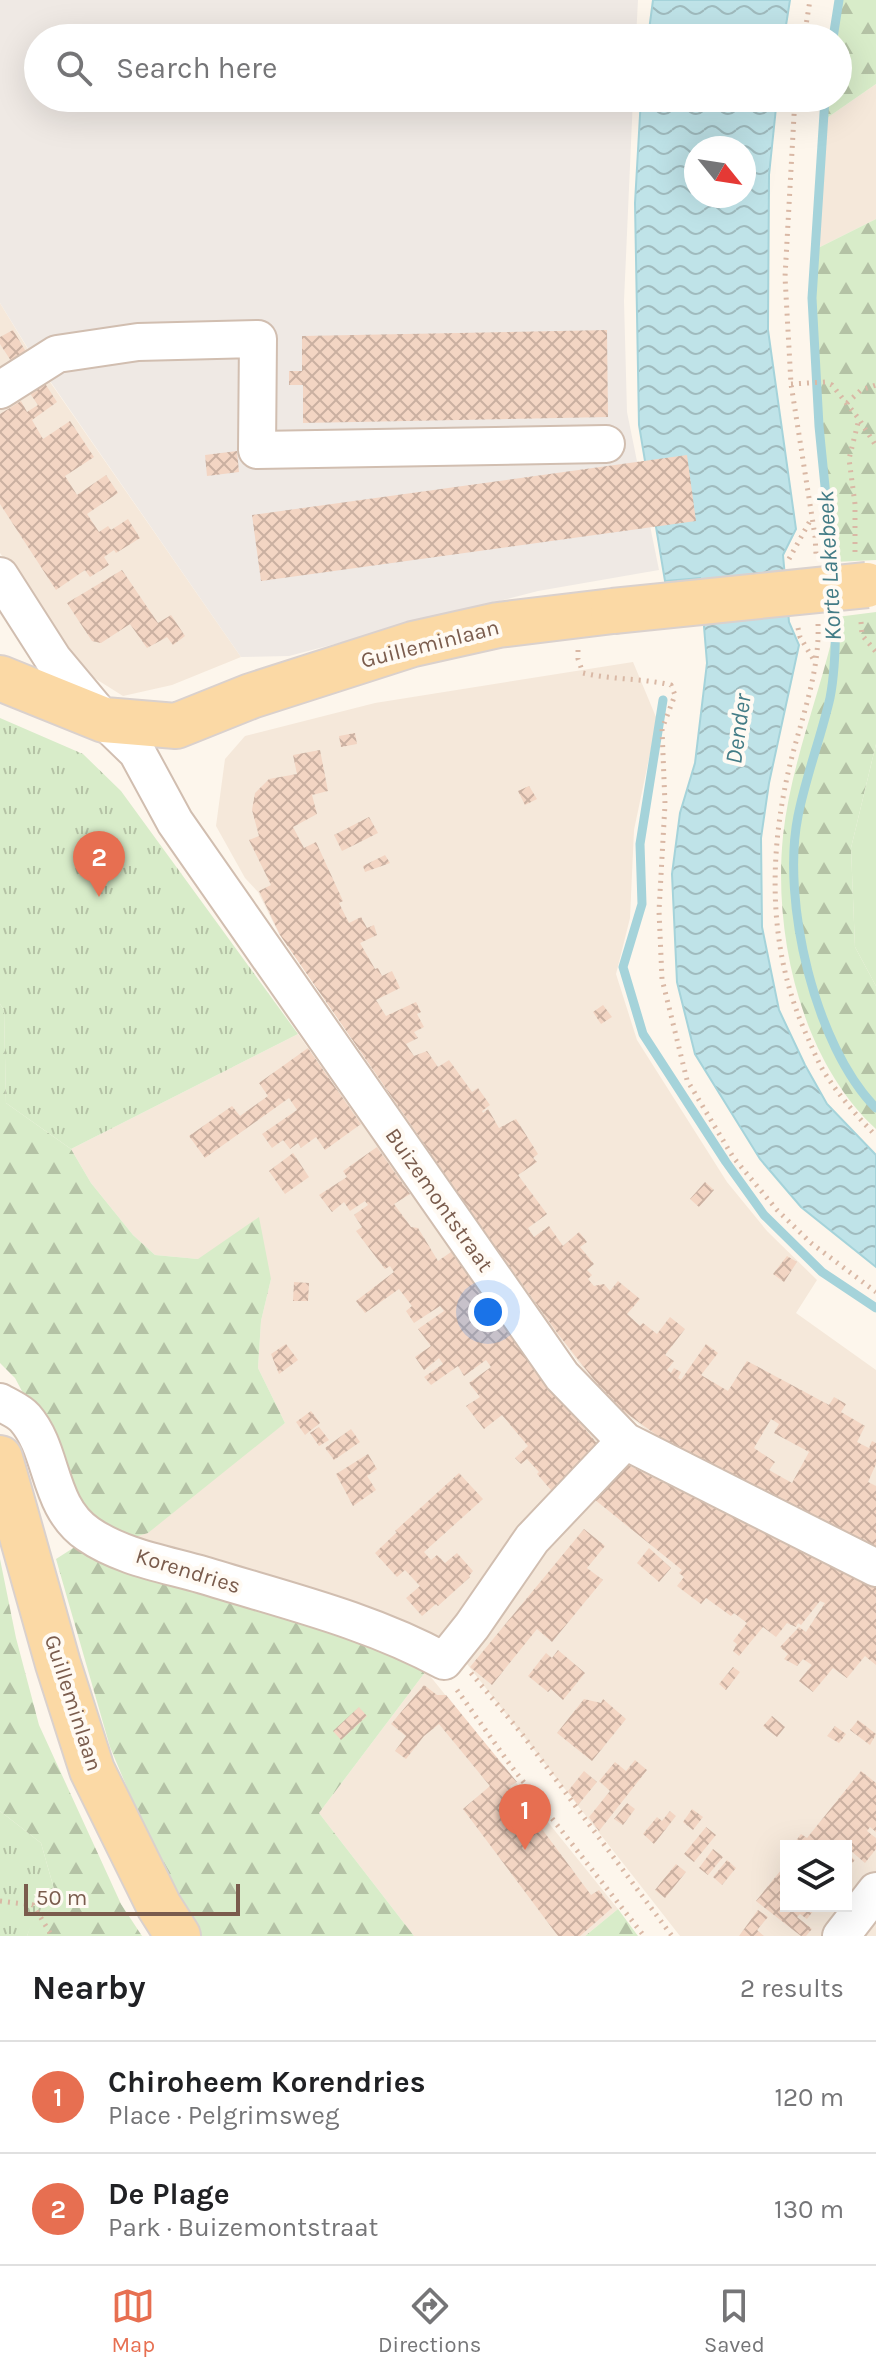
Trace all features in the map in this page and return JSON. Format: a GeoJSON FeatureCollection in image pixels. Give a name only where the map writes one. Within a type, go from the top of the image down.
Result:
{"type":"FeatureCollection","features":[{"type":"Feature","properties":{"kind":"main road","name":"Guilleminlaan"},"geometry":{"type":"LineString","coordinates":[[0,678],[104,720],[176,726],[251,696],[413,644],[498,625],[864,583]]}},
{"type":"Feature","properties":{"kind":"main road","name":"Guilleminlaan"},"geometry":{"type":"LineString","coordinates":[[0,1458],[11,1527],[92,1770],[159,1906],[178,1936]]}},
{"type":"Feature","properties":{"kind":"street"},"geometry":{"type":"LineString","coordinates":[[0,390],[57,354],[138,342],[258,339],[257,450],[606,444]]}},
{"type":"Feature","properties":{"kind":"street","name":"Buizemontstraat"},"geometry":{"type":"LineString","coordinates":[[0,576],[53,659],[104,720],[137,752],[175,822],[562,1376],[625,1441],[876,1568]]}},
{"type":"Feature","properties":{"kind":"street","name":"Korendries"},"geometry":{"type":"LineString","coordinates":[[0,1402],[24,1416],[37,1435],[52,1483],[69,1514],[87,1533],[122,1551],[321,1611],[448,1656]]}},
{"type":"Feature","properties":{"kind":"street"},"geometry":{"type":"LineString","coordinates":[[448,1656],[532,1539],[625,1441]]}},
{"type":"Feature","properties":{"kind":"street"},"geometry":{"type":"LineString","coordinates":[[841,1936],[876,1891]]}},
{"type":"Feature","properties":{"kind":"path"},"geometry":{"type":"LineString","coordinates":[[806,24],[810,0]]}},
{"type":"Feature","properties":{"kind":"path"},"geometry":{"type":"LineString","coordinates":[[794,112],[785,277],[791,384],[815,536],[816,567]]}},
{"type":"Feature","properties":{"kind":"path"},"geometry":{"type":"LineString","coordinates":[[791,384],[825,382],[832,385],[876,446]]}},
{"type":"Feature","properties":{"kind":"path"},"geometry":{"type":"LineString","coordinates":[[847,403],[861,390],[876,385]]}},
{"type":"Feature","properties":{"kind":"path"},"geometry":{"type":"LineString","coordinates":[[859,419],[849,459],[864,583],[862,635],[876,652]]}},
{"type":"Feature","properties":{"kind":"path"},"geometry":{"type":"LineString","coordinates":[[818,615],[819,646],[814,675],[776,831],[774,908],[797,1014],[824,1072],[876,1136]]}},
{"type":"Feature","properties":{"kind":"path"},"geometry":{"type":"LineString","coordinates":[[578,637],[578,659],[583,673],[608,679],[644,679],[671,685],[675,695],[662,729],[665,804],[659,911],[662,979],[687,1080],[733,1157],[777,1210],[811,1243],[876,1292]]}},
{"type":"Feature","properties":{"kind":"path"},"geometry":{"type":"LineString","coordinates":[[448,1656],[445,1673],[511,1766],[644,1936]]}},
{"type":"Feature","properties":{"kind":"path"},"geometry":{"type":"LineString","coordinates":[[448,1656],[522,1734],[672,1936]]}},
{"type":"Feature","properties":{"kind":"path"},"geometry":{"type":"LineString","coordinates":[[0,1901],[33,1905],[52,1936]]}},
{"type":"Feature","properties":{"kind":"shaded area"},"geometry":{"type":"Polygon","coordinates":[[[0,0],[638,0],[637,24],[24,24],[24,112],[632,112],[624,301],[627,412],[659,570],[538,591],[289,656],[241,657],[32,355],[0,303],[0,0]]]}},
{"type":"Feature","properties":{"kind":"shaded area"},"geometry":{"type":"Polygon","coordinates":[[[876,84],[876,219],[816,249],[824,120],[836,112],[852,112],[852,101],[876,84]]]}},
{"type":"Feature","properties":{"kind":"shaded area"},"geometry":{"type":"Polygon","coordinates":[[[0,303],[32,356],[241,657],[172,685],[123,696],[80,669],[0,553],[0,303]]]}},
{"type":"Feature","properties":{"kind":"shaded area"},"geometry":{"type":"Polygon","coordinates":[[[633,662],[656,717],[656,725],[634,830],[630,918],[616,974],[637,1040],[727,1182],[767,1231],[817,1280],[796,1313],[876,1370],[876,1549],[656,1437],[622,1411],[594,1383],[548,1322],[279,934],[258,892],[245,878],[216,826],[225,759],[245,736],[375,703],[633,662]]]}},
{"type":"Feature","properties":{"kind":"shaded area"},"geometry":{"type":"Polygon","coordinates":[[[298,1034],[437,1230],[608,1452],[447,1647],[125,1540],[285,1423],[258,1368],[261,1321],[271,1279],[198,1259],[155,1255],[133,1235],[91,1183],[71,1149],[298,1034]]]}},
{"type":"Feature","properties":{"kind":"shaded area"},"geometry":{"type":"Polygon","coordinates":[[[624,1461],[876,1586],[876,1936],[680,1936],[467,1664],[464,1656],[542,1543],[624,1461]]]}},
{"type":"Feature","properties":{"kind":"shaded area"},"geometry":{"type":"Polygon","coordinates":[[[426,1671],[618,1909],[585,1936],[414,1936],[319,1813],[426,1671]]]}},
{"type":"Feature","properties":{"kind":"green space"},"geometry":{"type":"Polygon","coordinates":[[[839,0],[876,0],[876,84],[852,101],[852,24],[835,24],[839,0]]]}},
{"type":"Feature","properties":{"kind":"green space"},"geometry":{"type":"Polygon","coordinates":[[[824,112],[836,112],[824,120],[824,112]]]}},
{"type":"Feature","properties":{"kind":"green space"},"geometry":{"type":"Polygon","coordinates":[[[876,219],[876,560],[834,562],[816,367],[816,249],[876,219]]]}},
{"type":"Feature","properties":{"kind":"green space"},"geometry":{"type":"Polygon","coordinates":[[[876,612],[876,744],[851,848],[855,947],[876,986],[876,1129],[850,1101],[828,1068],[811,1032],[788,954],[781,874],[783,836],[793,780],[837,617],[876,612]]]}},
{"type":"Feature","properties":{"kind":"green space"},"geometry":{"type":"Polygon","coordinates":[[[0,718],[83,754],[121,791],[298,1034],[71,1149],[6,1103],[4,1010],[0,1004],[0,718]]]}},
{"type":"Feature","properties":{"kind":"green space"},"geometry":{"type":"Polygon","coordinates":[[[876,744],[876,986],[855,947],[851,848],[876,744]]]}},
{"type":"Feature","properties":{"kind":"green space"},"geometry":{"type":"Polygon","coordinates":[[[0,1004],[4,1010],[6,1103],[71,1149],[91,1183],[133,1235],[155,1255],[198,1259],[259,1217],[271,1279],[261,1321],[258,1368],[285,1423],[148,1533],[125,1540],[95,1528],[15,1378],[0,1363],[0,1004]]]}},
{"type":"Feature","properties":{"kind":"green space"},"geometry":{"type":"Polygon","coordinates":[[[81,1543],[407,1652],[426,1671],[319,1813],[414,1936],[201,1936],[162,1871],[110,1747],[56,1559],[81,1543]]]}},
{"type":"Feature","properties":{"kind":"green space"},"geometry":{"type":"Polygon","coordinates":[[[0,1559],[16,1638],[39,1725],[121,1904],[142,1936],[27,1936],[32,1921],[58,1903],[41,1843],[0,1811],[0,1559]]]}},
{"type":"Feature","properties":{"kind":"green space"},"geometry":{"type":"Polygon","coordinates":[[[0,1811],[41,1843],[58,1903],[33,1921],[27,1936],[0,1936],[0,1811]]]}},
{"type":"Feature","properties":{"kind":"green space"},"geometry":{"type":"Polygon","coordinates":[[[618,1909],[638,1936],[585,1936],[618,1909]]]}},
{"type":"Feature","properties":{"kind":"water"},"geometry":{"type":"Polygon","coordinates":[[[653,0],[790,0],[786,24],[650,24],[653,0]]]}},
{"type":"Feature","properties":{"kind":"water","name":"Dender"},"geometry":{"type":"Polygon","coordinates":[[[640,112],[776,112],[769,175],[768,330],[796,529],[783,555],[789,622],[799,645],[769,783],[761,838],[762,927],[779,1010],[805,1065],[827,1104],[876,1155],[876,1267],[801,1207],[760,1159],[695,1054],[677,982],[672,874],[680,813],[695,763],[707,663],[700,578],[665,581],[639,425],[635,203],[640,112]]]}},
{"type":"Feature","properties":{"kind":"building"},"geometry":{"type":"Polygon","coordinates":[[[13,330],[28,355],[13,364],[0,344],[0,337],[13,330]]]}},
{"type":"Feature","properties":{"kind":"building"},"geometry":{"type":"Polygon","coordinates":[[[607,330],[608,417],[303,423],[303,385],[289,385],[289,371],[302,371],[302,336],[607,330]]]}},
{"type":"Feature","properties":{"kind":"building"},"geometry":{"type":"Polygon","coordinates":[[[44,382],[57,402],[32,420],[43,439],[70,421],[94,457],[65,476],[77,495],[106,475],[118,493],[87,514],[99,532],[108,526],[111,530],[128,519],[140,538],[104,557],[109,565],[90,577],[85,570],[56,590],[0,504],[0,414],[21,401],[27,412],[38,405],[29,392],[44,382]]]}},
{"type":"Feature","properties":{"kind":"building"},"geometry":{"type":"Polygon","coordinates":[[[237,451],[239,472],[207,476],[205,455],[237,451]]]}},
{"type":"Feature","properties":{"kind":"building"},"geometry":{"type":"Polygon","coordinates":[[[687,455],[696,521],[261,581],[252,515],[687,455]]]}},
{"type":"Feature","properties":{"kind":"building"},"geometry":{"type":"Polygon","coordinates":[[[122,570],[158,623],[171,615],[185,636],[173,645],[167,637],[147,648],[130,624],[101,643],[92,641],[67,603],[122,570]]]}},
{"type":"Feature","properties":{"kind":"building"},"geometry":{"type":"Polygon","coordinates":[[[355,733],[357,744],[341,747],[339,736],[355,733]]]}},
{"type":"Feature","properties":{"kind":"building"},"geometry":{"type":"Polygon","coordinates":[[[320,750],[328,791],[312,795],[317,814],[293,827],[304,848],[316,842],[343,901],[339,903],[349,923],[361,917],[367,928],[374,925],[377,935],[360,943],[375,969],[378,968],[382,976],[392,971],[400,988],[376,1000],[386,1016],[416,1002],[421,1012],[417,1014],[424,1027],[414,1032],[418,1038],[406,1044],[414,1056],[427,1051],[438,1067],[449,1060],[472,1092],[478,1088],[490,1105],[483,1113],[488,1109],[499,1128],[516,1119],[538,1154],[533,1158],[537,1162],[518,1175],[547,1214],[528,1228],[534,1237],[549,1226],[563,1246],[579,1232],[587,1242],[580,1247],[594,1264],[587,1270],[592,1275],[588,1279],[594,1286],[604,1284],[610,1291],[618,1281],[640,1299],[627,1314],[640,1326],[643,1323],[657,1334],[670,1317],[685,1329],[665,1355],[674,1361],[667,1370],[671,1373],[674,1368],[681,1372],[678,1378],[681,1380],[706,1344],[718,1353],[701,1375],[728,1391],[747,1361],[829,1405],[834,1397],[846,1404],[841,1412],[865,1426],[857,1442],[869,1448],[872,1441],[876,1443],[876,1464],[868,1482],[876,1486],[876,1548],[757,1491],[658,1436],[622,1410],[558,1334],[280,935],[259,891],[271,885],[249,840],[259,836],[252,810],[255,793],[269,779],[297,774],[293,755],[320,750]],[[771,1419],[754,1448],[775,1462],[769,1470],[792,1483],[809,1452],[774,1433],[779,1424],[771,1419]]]}},
{"type":"Feature","properties":{"kind":"building"},"geometry":{"type":"Polygon","coordinates":[[[529,786],[537,799],[525,805],[518,791],[529,786]]]}},
{"type":"Feature","properties":{"kind":"building"},"geometry":{"type":"Polygon","coordinates":[[[369,817],[378,833],[342,851],[334,835],[369,817]]]}},
{"type":"Feature","properties":{"kind":"building"},"geometry":{"type":"Polygon","coordinates":[[[385,855],[390,863],[365,872],[363,866],[385,855]]]}},
{"type":"Feature","properties":{"kind":"building"},"geometry":{"type":"Polygon","coordinates":[[[603,1005],[612,1017],[601,1024],[593,1012],[603,1005]]]}},
{"type":"Feature","properties":{"kind":"building"},"geometry":{"type":"Polygon","coordinates":[[[308,1048],[361,1124],[325,1150],[316,1137],[301,1148],[298,1143],[290,1149],[283,1140],[272,1148],[262,1134],[297,1110],[289,1098],[205,1158],[189,1136],[232,1106],[240,1116],[268,1096],[259,1083],[308,1048]]]}},
{"type":"Feature","properties":{"kind":"building"},"geometry":{"type":"Polygon","coordinates":[[[377,1147],[410,1194],[394,1204],[411,1227],[418,1228],[438,1261],[451,1252],[545,1381],[605,1453],[558,1498],[527,1459],[521,1464],[515,1458],[528,1446],[502,1415],[484,1429],[466,1406],[480,1397],[469,1383],[491,1367],[486,1360],[464,1376],[458,1366],[431,1385],[424,1377],[443,1364],[439,1358],[424,1370],[415,1357],[431,1346],[418,1329],[444,1311],[440,1306],[414,1323],[406,1311],[412,1306],[399,1289],[365,1313],[356,1301],[394,1272],[390,1266],[385,1269],[356,1231],[362,1227],[354,1215],[368,1205],[365,1201],[350,1211],[344,1202],[332,1212],[319,1195],[347,1177],[343,1171],[377,1147]]]}},
{"type":"Feature","properties":{"kind":"building"},"geometry":{"type":"Polygon","coordinates":[[[293,1153],[309,1177],[285,1194],[269,1171],[293,1153]]]}},
{"type":"Feature","properties":{"kind":"building"},"geometry":{"type":"Polygon","coordinates":[[[705,1182],[714,1190],[699,1207],[690,1199],[705,1182]]]}},
{"type":"Feature","properties":{"kind":"building"},"geometry":{"type":"Polygon","coordinates":[[[787,1256],[797,1262],[784,1282],[773,1274],[787,1256]]]}},
{"type":"Feature","properties":{"kind":"building"},"geometry":{"type":"Polygon","coordinates":[[[294,1282],[309,1283],[308,1301],[293,1301],[294,1282]]]}},
{"type":"Feature","properties":{"kind":"building"},"geometry":{"type":"Polygon","coordinates":[[[286,1344],[298,1360],[279,1374],[271,1354],[286,1344]]]}},
{"type":"Feature","properties":{"kind":"building"},"geometry":{"type":"Polygon","coordinates":[[[311,1411],[320,1423],[305,1435],[296,1422],[311,1411]]]}},
{"type":"Feature","properties":{"kind":"building"},"geometry":{"type":"Polygon","coordinates":[[[319,1427],[329,1440],[319,1446],[310,1433],[319,1427]]]}},
{"type":"Feature","properties":{"kind":"building"},"geometry":{"type":"Polygon","coordinates":[[[351,1429],[360,1442],[334,1460],[325,1448],[351,1429]]]}},
{"type":"Feature","properties":{"kind":"building"},"geometry":{"type":"Polygon","coordinates":[[[368,1454],[377,1469],[367,1476],[376,1490],[353,1506],[336,1474],[368,1454]]]}},
{"type":"Feature","properties":{"kind":"building"},"geometry":{"type":"Polygon","coordinates":[[[624,1463],[876,1588],[876,1665],[865,1656],[847,1678],[833,1668],[813,1692],[799,1681],[812,1665],[803,1659],[797,1666],[784,1659],[788,1654],[780,1647],[799,1627],[806,1632],[825,1603],[820,1601],[801,1625],[798,1623],[796,1627],[787,1623],[776,1637],[763,1627],[739,1656],[733,1651],[737,1644],[733,1641],[747,1623],[706,1598],[701,1604],[677,1586],[684,1577],[679,1573],[682,1570],[584,1491],[624,1463]]]}},
{"type":"Feature","properties":{"kind":"building"},"geometry":{"type":"Polygon","coordinates":[[[459,1473],[483,1499],[424,1552],[431,1560],[437,1555],[445,1563],[457,1553],[473,1571],[438,1606],[436,1604],[422,1616],[406,1598],[420,1586],[405,1570],[397,1577],[375,1553],[459,1473]]]}},
{"type":"Feature","properties":{"kind":"building"},"geometry":{"type":"Polygon","coordinates":[[[584,1529],[605,1546],[587,1568],[603,1580],[552,1642],[537,1629],[492,1685],[470,1667],[584,1529]]]}},
{"type":"Feature","properties":{"kind":"building"},"geometry":{"type":"Polygon","coordinates":[[[649,1548],[671,1568],[659,1582],[637,1563],[649,1548]]]}},
{"type":"Feature","properties":{"kind":"building"},"geometry":{"type":"Polygon","coordinates":[[[558,1650],[585,1673],[563,1700],[528,1676],[546,1653],[552,1658],[558,1650]]]}},
{"type":"Feature","properties":{"kind":"building"},"geometry":{"type":"Polygon","coordinates":[[[733,1667],[740,1672],[726,1690],[719,1684],[733,1667]]]}},
{"type":"Feature","properties":{"kind":"building"},"geometry":{"type":"Polygon","coordinates":[[[424,1685],[437,1695],[446,1695],[517,1782],[510,1786],[591,1895],[599,1890],[612,1908],[580,1936],[558,1936],[463,1809],[490,1786],[439,1724],[424,1736],[406,1759],[395,1751],[406,1736],[391,1724],[424,1685]]]}},
{"type":"Feature","properties":{"kind":"building"},"geometry":{"type":"Polygon","coordinates":[[[584,1699],[601,1703],[603,1699],[626,1719],[592,1761],[557,1733],[584,1699]]]}},
{"type":"Feature","properties":{"kind":"building"},"geometry":{"type":"Polygon","coordinates":[[[359,1707],[367,1716],[341,1740],[333,1731],[359,1707]]]}},
{"type":"Feature","properties":{"kind":"building"},"geometry":{"type":"Polygon","coordinates":[[[772,1716],[785,1727],[777,1737],[763,1726],[772,1716]]]}},
{"type":"Feature","properties":{"kind":"building"},"geometry":{"type":"Polygon","coordinates":[[[858,1720],[876,1734],[870,1745],[850,1730],[858,1720]]]}},
{"type":"Feature","properties":{"kind":"building"},"geometry":{"type":"Polygon","coordinates":[[[835,1726],[846,1734],[839,1743],[827,1736],[835,1726]]]}},
{"type":"Feature","properties":{"kind":"building"},"geometry":{"type":"Polygon","coordinates":[[[635,1760],[647,1770],[599,1831],[589,1817],[610,1791],[599,1781],[615,1762],[626,1771],[635,1760]]]}},
{"type":"Feature","properties":{"kind":"building"},"geometry":{"type":"Polygon","coordinates":[[[584,1771],[597,1782],[578,1805],[568,1791],[584,1771]]]}},
{"type":"Feature","properties":{"kind":"building"},"geometry":{"type":"Polygon","coordinates":[[[861,1771],[876,1783],[876,1832],[870,1827],[867,1831],[876,1838],[876,1849],[865,1863],[852,1852],[852,1840],[796,1840],[801,1834],[807,1838],[861,1771]]]}},
{"type":"Feature","properties":{"kind":"building"},"geometry":{"type":"Polygon","coordinates":[[[627,1803],[635,1809],[623,1825],[614,1819],[627,1803]]]}},
{"type":"Feature","properties":{"kind":"building"},"geometry":{"type":"Polygon","coordinates":[[[692,1809],[703,1817],[693,1830],[683,1822],[692,1809]]]}},
{"type":"Feature","properties":{"kind":"building"},"geometry":{"type":"Polygon","coordinates":[[[670,1811],[676,1816],[654,1844],[643,1834],[657,1817],[662,1821],[670,1811]]]}},
{"type":"Feature","properties":{"kind":"building"},"geometry":{"type":"Polygon","coordinates":[[[706,1827],[716,1835],[694,1862],[684,1854],[706,1827]]]}},
{"type":"Feature","properties":{"kind":"building"},"geometry":{"type":"Polygon","coordinates":[[[713,1849],[723,1857],[708,1875],[699,1868],[713,1849]]]}},
{"type":"Feature","properties":{"kind":"building"},"geometry":{"type":"Polygon","coordinates":[[[727,1860],[736,1868],[722,1885],[713,1877],[727,1860]]]}},
{"type":"Feature","properties":{"kind":"building"},"geometry":{"type":"Polygon","coordinates":[[[676,1864],[686,1872],[665,1898],[655,1890],[676,1864]]]}},
{"type":"Feature","properties":{"kind":"building"},"geometry":{"type":"Polygon","coordinates":[[[780,1871],[780,1912],[812,1912],[807,1919],[800,1914],[797,1917],[812,1929],[806,1936],[801,1936],[756,1901],[780,1871]]]}},
{"type":"Feature","properties":{"kind":"building"},"geometry":{"type":"Polygon","coordinates":[[[758,1910],[768,1917],[757,1930],[764,1936],[739,1936],[758,1910]]]}},
{"type":"Feature","properties":{"kind":"waterway","name":"Korte Lakebeek"},"geometry":{"type":"LineString","coordinates":[[835,24],[839,0]]}},
{"type":"Feature","properties":{"kind":"waterway","name":"Korte Lakebeek"},"geometry":{"type":"LineString","coordinates":[[824,112],[812,298],[819,426],[834,577]]}},
{"type":"Feature","properties":{"kind":"waterway","name":"Korte Lakebeek"},"geometry":{"type":"LineString","coordinates":[[835,600],[832,686],[798,816],[794,889],[799,929],[820,1011],[854,1081],[876,1108]]}},
{"type":"Feature","properties":{"kind":"waterway"},"geometry":{"type":"LineString","coordinates":[[663,700],[640,844],[642,904],[623,967],[643,1034],[764,1215],[822,1272],[876,1308]]}},
{"type":"Feature","properties":{"kind":"place","name":"De Plage"},"geometry":{"type":"Point","coordinates":[99,897]}},
{"type":"Feature","properties":{"kind":"place","name":"Chiroheem Korendries"},"geometry":{"type":"Point","coordinates":[525,1850]}}]}
